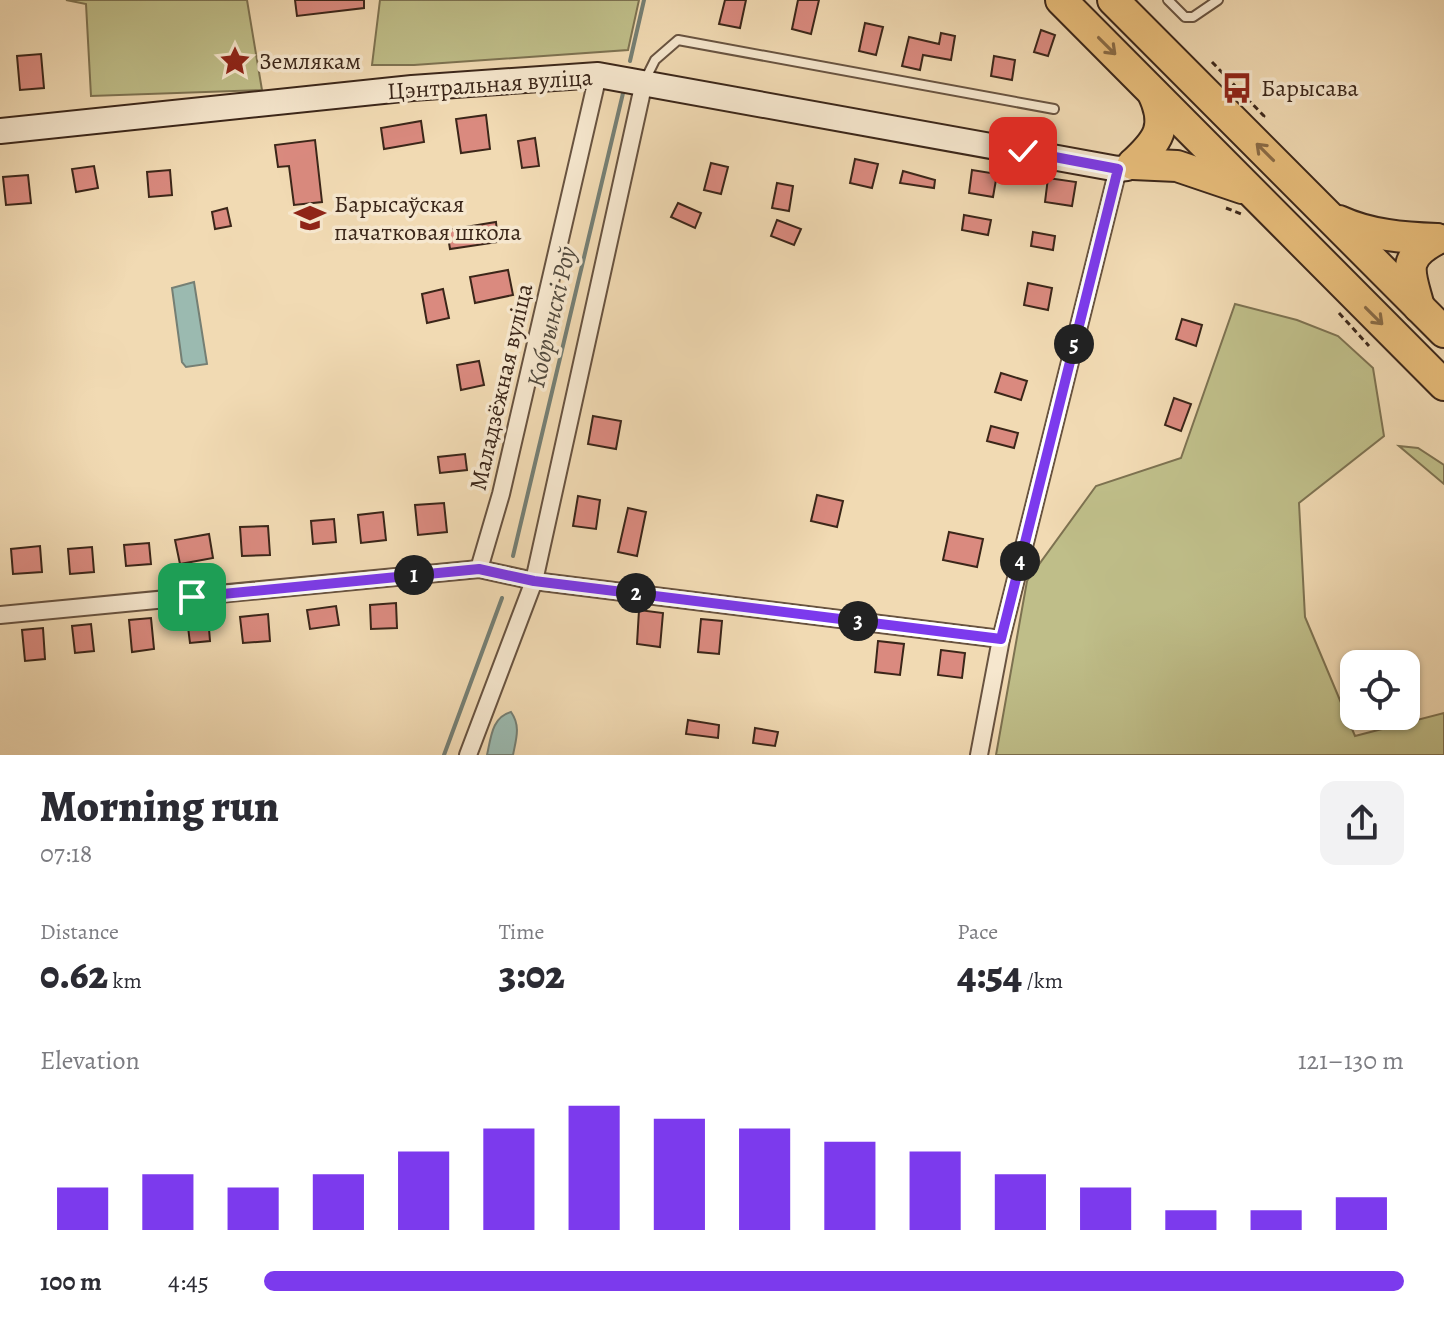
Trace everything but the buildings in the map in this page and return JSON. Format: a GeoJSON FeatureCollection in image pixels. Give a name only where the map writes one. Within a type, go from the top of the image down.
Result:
{"type":"FeatureCollection","features":[{"type":"Feature","properties":{"kind":"highway"},"geometry":{"type":"LineString","coordinates":[[1061,0],[1444,385]]}},
{"type":"Feature","properties":{"kind":"highway"},"geometry":{"type":"LineString","coordinates":[[1124,7],[1444,332]]}},
{"type":"Feature","properties":{"kind":"highway"},"geometry":{"type":"LineString","coordinates":[[1126,166],[1152,147],[1160,128],[1160,108],[1153,93]]}},
{"type":"Feature","properties":{"kind":"highway"},"geometry":{"type":"LineString","coordinates":[[1126,166],[1177,166],[1251,192]]}},
{"type":"Feature","properties":{"kind":"highway"},"geometry":{"type":"LineString","coordinates":[[1330,217],[1346,225],[1384,235],[1440,239]]}},
{"type":"Feature","properties":{"kind":"highway"},"geometry":{"type":"LineString","coordinates":[[1419,307],[1411,276],[1411,259],[1421,248],[1440,239]]}},
{"type":"Feature","properties":{"kind":"street","name":"Цэнтральная вуліца"},"geometry":{"type":"LineString","coordinates":[[0,131],[412,88],[598,75],[1126,166]]}},
{"type":"Feature","properties":{"kind":"street","name":"Маладзёжная вуліца"},"geometry":{"type":"LineString","coordinates":[[479,569],[501,494],[598,75]]}},
{"type":"Feature","properties":{"kind":"street"},"geometry":{"type":"LineString","coordinates":[[468,755],[534,581],[644,82]]}},
{"type":"Feature","properties":{"kind":"street"},"geometry":{"type":"LineString","coordinates":[[979,755],[1001,639],[1126,166]]}},
{"type":"Feature","properties":{"kind":"street"},"geometry":{"type":"LineString","coordinates":[[0,615],[479,569],[534,581],[1001,639]]}},
{"type":"Feature","properties":{"kind":"lane"},"geometry":{"type":"LineString","coordinates":[[1168,0],[1185,17],[1193,17],[1218,0]]}},
{"type":"Feature","properties":{"kind":"lane"},"geometry":{"type":"LineString","coordinates":[[644,82],[655,60],[678,40],[1054,109]]}},
{"type":"Feature","properties":{"kind":"shaded area"},"geometry":{"type":"Polygon","coordinates":[[[66,0],[247,0],[262,90],[91,96],[86,4],[66,0]]]}},
{"type":"Feature","properties":{"kind":"shaded area"},"geometry":{"type":"Polygon","coordinates":[[[380,0],[639,0],[628,50],[414,65],[372,65],[380,0]]]}},
{"type":"Feature","properties":{"kind":"shaded area"},"geometry":{"type":"Polygon","coordinates":[[[1235,304],[1297,320],[1338,336],[1373,368],[1384,436],[1299,503],[1305,617],[1340,700],[1340,730],[1352,730],[1355,736],[1378,730],[1420,730],[1420,719],[1444,713],[1444,755],[996,755],[1027,581],[1096,486],[1181,458],[1235,304]]]}},
{"type":"Feature","properties":{"kind":"shaded area"},"geometry":{"type":"Polygon","coordinates":[[[1399,446],[1418,448],[1444,465],[1444,484],[1399,446]]]}},
{"type":"Feature","properties":{"kind":"water"},"geometry":{"type":"Polygon","coordinates":[[[194,282],[207,364],[186,367],[182,362],[172,288],[194,282]]]}},
{"type":"Feature","properties":{"kind":"water"},"geometry":{"type":"Polygon","coordinates":[[[511,712],[517,728],[513,755],[487,755],[496,723],[511,712]]]}},
{"type":"Feature","properties":{"kind":"waterway","name":"Кобрынскі Роў"},"geometry":{"type":"LineString","coordinates":[[630,61],[644,0]]}},
{"type":"Feature","properties":{"kind":"waterway","name":"Кобрынскі Роў"},"geometry":{"type":"LineString","coordinates":[[513,556],[624,89]]}},
{"type":"Feature","properties":{"kind":"waterway","name":"Кобрынскі Роў"},"geometry":{"type":"LineString","coordinates":[[444,755],[502,598]]}},
{"type":"Feature","properties":{"kind":"place","name":"Землякам"},"geometry":{"type":"Point","coordinates":[235,61]}},
{"type":"Feature","properties":{"kind":"place","name":"Барысава"},"geometry":{"type":"Point","coordinates":[1237,88]}},
{"type":"Feature","properties":{"kind":"place","name":"Барысаўская пачатковая школа"},"geometry":{"type":"Point","coordinates":[310,218]}},
{"type":"Feature","properties":{"kind":"route"},"geometry":{"type":"LineString","coordinates":[[192,597],[479,569],[534,581],[1001,639],[1118,169],[1023,151]]}}]}
